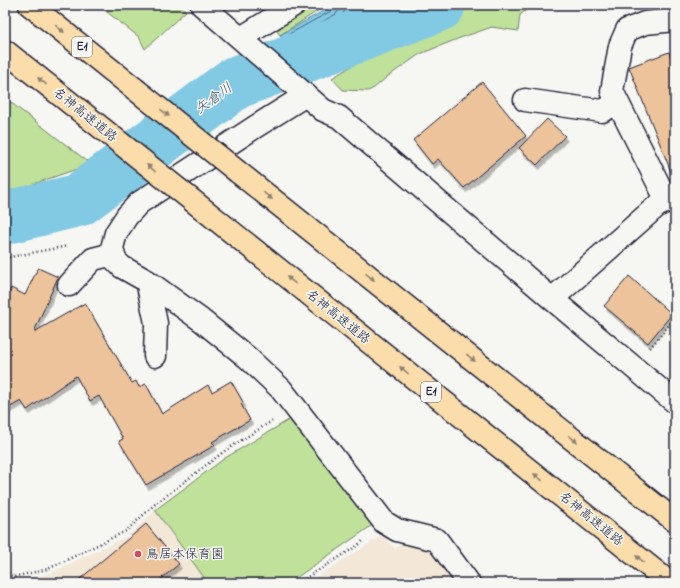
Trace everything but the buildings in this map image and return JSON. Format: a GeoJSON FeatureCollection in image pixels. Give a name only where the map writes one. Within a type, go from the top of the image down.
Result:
{"type":"FeatureCollection","features":[{"type":"Feature","properties":{"kind":"highway","name":"E1"},"geometry":{"type":"LineString","coordinates":[[30,5],[675,521]]}},
{"type":"Feature","properties":{"kind":"highway","name":"名神高速道路"},"geometry":{"type":"LineString","coordinates":[[5,51],[670,583]]}},
{"type":"Feature","properties":{"kind":"street"},"geometry":{"type":"LineString","coordinates":[[202,5],[323,110],[339,117],[675,402]]}},
{"type":"Feature","properties":{"kind":"street"},"geometry":{"type":"LineString","coordinates":[[246,43],[294,5]]}},
{"type":"Feature","properties":{"kind":"street"},"geometry":{"type":"LineString","coordinates":[[552,299],[657,206],[671,199],[612,92],[620,46],[627,30],[645,23],[675,20]]}},
{"type":"Feature","properties":{"kind":"street"},"geometry":{"type":"LineString","coordinates":[[303,92],[255,127],[139,203],[127,216],[116,233],[112,248],[115,260],[122,267],[146,281],[201,320],[248,358],[281,389],[384,522],[397,530],[436,540],[469,583]]}},
{"type":"Feature","properties":{"kind":"street"},"geometry":{"type":"LineString","coordinates":[[525,100],[602,111],[618,103]]}},
{"type":"Feature","properties":{"kind":"street"},"geometry":{"type":"LineString","coordinates":[[69,286],[93,259],[113,254]]}},
{"type":"Feature","properties":{"kind":"street"},"geometry":{"type":"LineString","coordinates":[[146,281],[156,323],[155,356]]}},
{"type":"Feature","properties":{"kind":"path"},"geometry":{"type":"LineString","coordinates":[[5,258],[74,244]]}},
{"type":"Feature","properties":{"kind":"path"},"geometry":{"type":"LineString","coordinates":[[648,352],[675,318]]}},
{"type":"Feature","properties":{"kind":"path"},"geometry":{"type":"LineString","coordinates":[[5,570],[13,577],[48,568],[126,531],[154,505],[226,450],[294,407]]}},
{"type":"Feature","properties":{"kind":"path"},"geometry":{"type":"LineString","coordinates":[[298,583],[357,546],[384,522]]}},
{"type":"Feature","properties":{"kind":"shaded area","name":"鳥居本保育園"},"geometry":{"type":"Polygon","coordinates":[[[155,510],[208,583],[16,583],[50,573],[130,535],[155,510]]]}},
{"type":"Feature","properties":{"kind":"shaded area"},"geometry":{"type":"Polygon","coordinates":[[[383,535],[395,549],[404,541],[436,554],[454,583],[307,583],[383,535]]]}},
{"type":"Feature","properties":{"kind":"shaded area"},"geometry":{"type":"Polygon","coordinates":[[[5,578],[16,583],[5,583],[5,578]]]}},
{"type":"Feature","properties":{"kind":"green space"},"geometry":{"type":"Polygon","coordinates":[[[98,5],[179,5],[186,11],[145,49],[139,37],[98,5]]]}},
{"type":"Feature","properties":{"kind":"green space"},"geometry":{"type":"Polygon","coordinates":[[[316,5],[327,5],[280,35],[276,30],[316,5]]]}},
{"type":"Feature","properties":{"kind":"green space"},"geometry":{"type":"Polygon","coordinates":[[[479,5],[675,6],[613,9],[529,8],[520,15],[518,31],[492,27],[420,54],[368,91],[343,90],[332,78],[375,52],[439,20],[479,5]]]}},
{"type":"Feature","properties":{"kind":"green space"},"geometry":{"type":"Polygon","coordinates":[[[5,98],[91,164],[5,194],[5,98]]]}},
{"type":"Feature","properties":{"kind":"green space"},"geometry":{"type":"Polygon","coordinates":[[[292,418],[374,524],[293,580],[291,583],[208,583],[155,510],[225,458],[292,418]]]}},
{"type":"Feature","properties":{"kind":"water"},"geometry":{"type":"Polygon","coordinates":[[[334,5],[460,5],[436,14],[326,72],[280,35],[334,5]]]}},
{"type":"Feature","properties":{"kind":"waterway","name":"矢倉川"},"geometry":{"type":"LineString","coordinates":[[5,218],[79,200],[235,83],[439,5]]}},
{"type":"Feature","properties":{"kind":"place","name":"鳥居本保育園"},"geometry":{"type":"Point","coordinates":[138,554]}}]}
